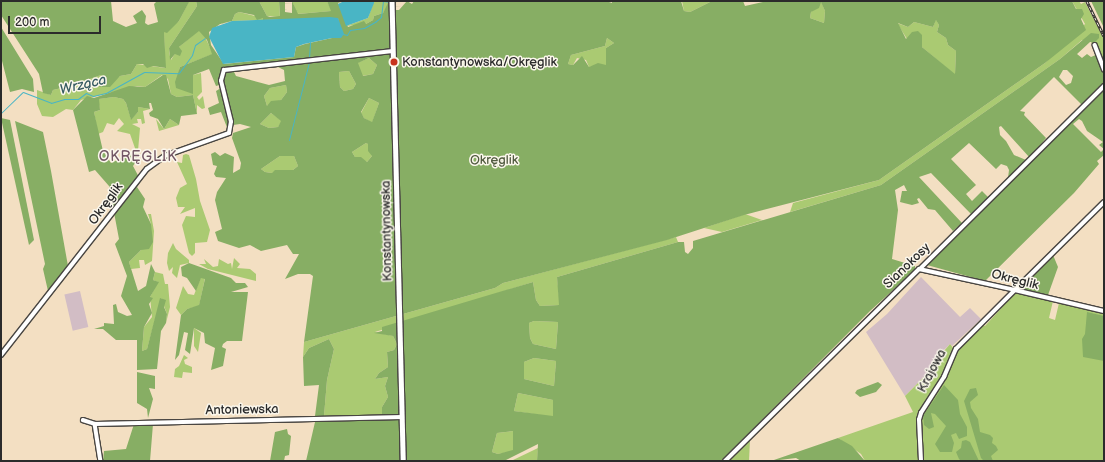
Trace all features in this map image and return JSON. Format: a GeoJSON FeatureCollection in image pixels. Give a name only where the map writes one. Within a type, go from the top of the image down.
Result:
{"type":"FeatureCollection","features":[{"type":"Feature","properties":{"kind":"main road","name":"Konstantynowska"},"geometry":{"type":"LineString","coordinates":[[392,1],[403,461]]}},
{"type":"Feature","properties":{"kind":"street"},"geometry":{"type":"LineString","coordinates":[[1095,45],[1104,69]]}},
{"type":"Feature","properties":{"kind":"street","name":"Okręglik"},"geometry":{"type":"LineString","coordinates":[[1,355],[147,169],[165,156],[225,136],[230,131],[230,122],[221,81],[224,70],[394,51]]}},
{"type":"Feature","properties":{"kind":"street","name":"Sianokosy"},"geometry":{"type":"LineString","coordinates":[[724,461],[1104,86]]}},
{"type":"Feature","properties":{"kind":"street"},"geometry":{"type":"LineString","coordinates":[[1015,290],[1104,202]]}},
{"type":"Feature","properties":{"kind":"street","name":"Okręglik"},"geometry":{"type":"LineString","coordinates":[[921,268],[1104,311]]}},
{"type":"Feature","properties":{"kind":"street","name":"Krajowa"},"geometry":{"type":"LineString","coordinates":[[921,461],[919,420],[921,413],[944,377],[956,349],[1015,290]]}},
{"type":"Feature","properties":{"kind":"street","name":"Antoniewska"},"geometry":{"type":"LineString","coordinates":[[83,420],[94,424],[402,417]]}},
{"type":"Feature","properties":{"kind":"street"},"geometry":{"type":"LineString","coordinates":[[94,424],[101,461]]}},
{"type":"Feature","properties":{"kind":"shaded area"},"geometry":{"type":"Polygon","coordinates":[[[921,277],[960,317],[970,308],[981,319],[952,346],[950,344],[944,350],[947,354],[905,396],[866,332],[887,314],[921,277]]]}},
{"type":"Feature","properties":{"kind":"shaded area"},"geometry":{"type":"Polygon","coordinates":[[[80,291],[88,327],[73,331],[64,295],[80,291]]]}},
{"type":"Feature","properties":{"kind":"green space"},"geometry":{"type":"Polygon","coordinates":[[[1,1],[111,1],[113,21],[126,27],[137,23],[133,16],[142,10],[146,16],[145,23],[148,25],[158,22],[154,4],[157,1],[189,2],[179,21],[167,33],[164,32],[166,68],[153,66],[147,68],[143,64],[137,64],[131,74],[120,76],[110,87],[99,87],[104,78],[101,75],[70,86],[53,90],[51,95],[43,93],[39,74],[1,15],[1,1]]]}},
{"type":"Feature","properties":{"kind":"green space"},"geometry":{"type":"Polygon","coordinates":[[[189,1],[196,1],[197,6],[169,48],[169,53],[171,60],[179,47],[199,30],[205,37],[213,54],[180,67],[177,79],[193,93],[193,75],[201,73],[202,92],[197,97],[199,100],[203,96],[205,108],[202,109],[197,105],[197,114],[193,95],[177,97],[171,94],[168,79],[162,75],[145,87],[137,86],[81,100],[73,110],[66,109],[53,117],[42,116],[37,104],[37,90],[51,95],[53,90],[70,86],[101,75],[112,82],[120,76],[131,74],[137,64],[165,68],[164,32],[179,21],[189,1]]]}},
{"type":"Feature","properties":{"kind":"green space","name":"Okręglik"},"geometry":{"type":"Polygon","coordinates":[[[196,1],[259,1],[267,16],[270,17],[280,16],[279,1],[285,1],[285,12],[292,13],[292,1],[298,14],[331,11],[327,1],[344,1],[338,3],[348,27],[364,21],[366,24],[373,20],[374,16],[383,13],[389,1],[398,1],[395,3],[395,10],[399,10],[407,1],[412,4],[414,1],[606,1],[612,3],[612,1],[681,1],[684,11],[690,12],[712,1],[743,1],[745,6],[767,1],[1072,1],[1076,9],[1082,9],[1084,14],[1081,19],[1086,30],[1045,63],[879,180],[744,215],[667,240],[503,283],[495,288],[304,342],[313,276],[310,274],[298,274],[285,279],[299,254],[293,254],[287,245],[261,251],[250,245],[239,248],[218,241],[215,232],[222,229],[215,200],[217,192],[226,178],[216,177],[214,174],[217,166],[213,165],[211,154],[215,152],[220,156],[225,153],[234,157],[233,173],[240,169],[241,163],[232,138],[233,133],[251,127],[240,124],[233,125],[223,84],[216,86],[209,69],[193,75],[193,94],[176,88],[175,82],[180,67],[212,54],[207,40],[199,31],[179,47],[182,51],[180,56],[175,54],[170,60],[169,48],[197,6],[196,1]],[[821,2],[819,8],[811,12],[810,18],[824,23],[825,11],[821,2]],[[239,12],[235,14],[232,21],[220,24],[209,32],[211,45],[224,64],[294,57],[296,47],[332,38],[340,38],[338,18],[263,20],[263,18],[257,20],[254,15],[239,12]],[[936,20],[933,27],[914,22],[908,27],[898,23],[906,39],[912,32],[918,31],[922,35],[922,47],[955,74],[956,51],[948,45],[946,38],[937,32],[939,25],[936,20]],[[607,38],[605,46],[571,55],[568,64],[573,65],[582,56],[589,67],[598,63],[606,65],[606,48],[614,43],[607,38]],[[369,58],[358,63],[363,76],[373,74],[377,65],[369,58]],[[278,67],[229,70],[224,73],[234,72],[236,76],[269,85],[285,81],[284,70],[278,67]],[[349,71],[339,72],[340,87],[344,91],[353,89],[356,84],[349,71]],[[286,85],[270,88],[264,96],[267,106],[271,101],[281,100],[287,92],[286,85]],[[369,98],[361,112],[364,118],[372,122],[379,103],[369,98]],[[271,113],[260,124],[269,128],[278,127],[281,121],[271,113]],[[366,143],[352,152],[355,157],[361,157],[367,162],[372,156],[368,151],[368,144],[366,143]],[[280,156],[261,169],[265,172],[272,173],[275,170],[293,170],[298,166],[294,156],[280,156]]]}},
{"type":"Feature","properties":{"kind":"green space"},"geometry":{"type":"Polygon","coordinates":[[[259,1],[279,1],[280,17],[267,16],[259,1]]]}},
{"type":"Feature","properties":{"kind":"green space"},"geometry":{"type":"Polygon","coordinates":[[[292,1],[327,1],[332,11],[297,14],[292,1]]]}},
{"type":"Feature","properties":{"kind":"green space"},"geometry":{"type":"Polygon","coordinates":[[[374,1],[389,1],[389,4],[383,13],[374,16],[373,20],[366,24],[346,26],[368,18],[374,1]]]}},
{"type":"Feature","properties":{"kind":"green space"},"geometry":{"type":"Polygon","coordinates":[[[682,1],[712,1],[690,12],[684,11],[682,1]]]}},
{"type":"Feature","properties":{"kind":"green space"},"geometry":{"type":"Polygon","coordinates":[[[821,1],[825,11],[824,23],[810,18],[811,12],[821,1]]]}},
{"type":"Feature","properties":{"kind":"green space"},"geometry":{"type":"Polygon","coordinates":[[[1072,1],[1079,1],[1081,4],[1085,2],[1104,39],[1104,70],[1091,42],[1095,42],[1082,40],[1060,59],[881,185],[790,212],[793,203],[879,180],[1045,63],[1085,24],[1072,1]]]}},
{"type":"Feature","properties":{"kind":"green space"},"geometry":{"type":"Polygon","coordinates":[[[1091,1],[1104,1],[1104,28],[1091,1]]]}},
{"type":"Feature","properties":{"kind":"green space"},"geometry":{"type":"Polygon","coordinates":[[[239,12],[263,18],[263,20],[232,21],[235,14],[239,12]]]}},
{"type":"Feature","properties":{"kind":"green space"},"geometry":{"type":"Polygon","coordinates":[[[936,19],[939,25],[937,32],[946,38],[948,45],[956,51],[955,75],[922,47],[922,35],[907,39],[897,23],[908,27],[914,22],[933,27],[936,19]]]}},
{"type":"Feature","properties":{"kind":"green space"},"geometry":{"type":"Polygon","coordinates":[[[1,27],[33,79],[34,92],[22,89],[10,92],[1,57],[1,27]]]}},
{"type":"Feature","properties":{"kind":"green space"},"geometry":{"type":"Polygon","coordinates":[[[1091,33],[1099,34],[1099,38],[1095,42],[1090,42],[1077,54],[1082,58],[1087,54],[1091,57],[1098,54],[1104,70],[1104,84],[1082,105],[1054,77],[1020,111],[1025,112],[1024,115],[1046,138],[1030,158],[1001,126],[999,127],[1000,135],[1006,141],[1014,155],[1026,160],[1011,177],[1008,178],[1009,170],[1007,166],[1001,164],[996,169],[969,143],[951,159],[976,185],[966,194],[972,201],[982,191],[989,198],[971,214],[931,173],[919,177],[962,223],[953,231],[935,210],[928,209],[919,198],[917,199],[919,203],[912,205],[900,202],[902,191],[907,191],[904,185],[895,190],[898,210],[892,259],[915,266],[915,270],[870,311],[721,461],[537,461],[538,444],[504,461],[306,461],[315,422],[382,420],[382,407],[388,397],[385,386],[388,377],[375,379],[379,373],[388,367],[387,352],[394,350],[397,344],[393,336],[374,333],[382,331],[382,327],[533,282],[536,300],[540,306],[559,305],[557,277],[678,242],[684,242],[685,252],[688,254],[693,248],[693,241],[881,185],[1060,59],[1091,33]],[[1063,70],[1059,77],[1066,85],[1071,83],[1073,76],[1067,70],[1063,70]],[[534,321],[529,323],[530,338],[533,344],[556,349],[558,322],[534,321]],[[534,358],[524,362],[524,379],[554,386],[556,361],[534,358]],[[518,393],[514,411],[553,416],[553,400],[518,393]],[[513,431],[497,433],[492,452],[498,454],[513,450],[513,431]]]}},
{"type":"Feature","properties":{"kind":"green space"},"geometry":{"type":"Polygon","coordinates":[[[607,38],[614,43],[606,48],[606,65],[589,67],[586,60],[577,58],[573,65],[568,64],[571,55],[605,46],[607,38]]]}},
{"type":"Feature","properties":{"kind":"green space"},"geometry":{"type":"Polygon","coordinates":[[[369,58],[377,65],[373,74],[362,76],[357,63],[369,58]]]}},
{"type":"Feature","properties":{"kind":"green space"},"geometry":{"type":"Polygon","coordinates":[[[349,71],[356,84],[353,89],[344,91],[340,87],[339,72],[349,71]]]}},
{"type":"Feature","properties":{"kind":"green space"},"geometry":{"type":"Polygon","coordinates":[[[163,75],[166,75],[171,94],[177,97],[193,95],[197,114],[181,116],[179,125],[170,119],[164,129],[158,119],[150,116],[149,113],[153,110],[151,103],[149,103],[150,109],[138,107],[138,112],[131,120],[126,103],[123,99],[114,97],[99,99],[100,110],[94,112],[103,151],[111,163],[136,151],[137,160],[133,166],[141,181],[137,187],[145,199],[143,207],[151,224],[153,242],[149,249],[141,250],[129,262],[138,291],[146,286],[151,264],[155,272],[153,280],[159,282],[150,297],[153,298],[149,304],[152,313],[144,327],[142,351],[147,349],[160,298],[166,300],[164,307],[167,314],[166,323],[161,331],[157,369],[137,370],[137,340],[116,340],[103,329],[94,329],[104,326],[104,323],[114,324],[113,305],[116,304],[118,312],[127,316],[132,315],[121,296],[127,276],[115,244],[119,239],[109,186],[95,170],[89,172],[73,110],[87,96],[94,98],[129,86],[145,87],[163,75]]]}},
{"type":"Feature","properties":{"kind":"green space"},"geometry":{"type":"Polygon","coordinates":[[[286,85],[287,92],[281,100],[267,106],[264,96],[270,88],[286,85]]]}},
{"type":"Feature","properties":{"kind":"green space"},"geometry":{"type":"Polygon","coordinates":[[[221,88],[229,122],[228,130],[221,112],[210,115],[208,108],[219,103],[216,91],[221,88]]]}},
{"type":"Feature","properties":{"kind":"green space"},"geometry":{"type":"Polygon","coordinates":[[[1104,88],[1104,149],[1104,155],[1097,161],[1099,164],[1074,193],[985,281],[927,265],[1104,88]],[[1079,119],[1073,124],[1101,152],[1104,149],[1099,145],[1103,142],[1087,131],[1082,121],[1079,119]]]}},
{"type":"Feature","properties":{"kind":"green space"},"geometry":{"type":"Polygon","coordinates":[[[114,97],[123,99],[126,103],[131,119],[138,112],[138,107],[150,109],[143,111],[145,123],[142,124],[141,119],[137,119],[138,123],[132,124],[140,128],[138,151],[136,151],[130,134],[117,131],[124,124],[119,118],[114,125],[107,123],[103,132],[98,134],[94,112],[100,110],[98,99],[114,97]]]}},
{"type":"Feature","properties":{"kind":"green space"},"geometry":{"type":"Polygon","coordinates":[[[369,98],[379,103],[372,123],[364,118],[361,113],[369,98]]]}},
{"type":"Feature","properties":{"kind":"green space"},"geometry":{"type":"Polygon","coordinates":[[[271,113],[282,121],[278,127],[269,128],[260,124],[271,113]]]}},
{"type":"Feature","properties":{"kind":"green space"},"geometry":{"type":"Polygon","coordinates":[[[1,118],[10,120],[34,240],[29,245],[1,118]]]}},
{"type":"Feature","properties":{"kind":"green space"},"geometry":{"type":"Polygon","coordinates":[[[156,119],[164,129],[170,119],[179,125],[159,131],[156,119]]]}},
{"type":"Feature","properties":{"kind":"green space"},"geometry":{"type":"Polygon","coordinates":[[[15,121],[43,132],[51,171],[68,266],[48,291],[43,269],[45,264],[15,121]]]}},
{"type":"Feature","properties":{"kind":"green space"},"geometry":{"type":"Polygon","coordinates":[[[366,143],[369,144],[372,156],[367,162],[355,157],[352,152],[366,143]]]}},
{"type":"Feature","properties":{"kind":"green space"},"geometry":{"type":"Polygon","coordinates":[[[183,155],[189,155],[196,179],[200,201],[210,230],[207,242],[195,243],[195,253],[192,256],[189,253],[182,225],[186,216],[195,217],[195,208],[180,214],[185,207],[178,207],[176,198],[180,188],[187,184],[177,162],[182,163],[183,155]]]}},
{"type":"Feature","properties":{"kind":"green space"},"geometry":{"type":"Polygon","coordinates":[[[280,156],[294,156],[298,166],[293,170],[272,173],[265,172],[261,169],[280,156]]]}},
{"type":"Feature","properties":{"kind":"green space"},"geometry":{"type":"Polygon","coordinates":[[[148,214],[151,214],[154,231],[152,261],[145,265],[144,260],[139,260],[140,268],[131,269],[129,262],[141,250],[151,224],[148,214]]]}},
{"type":"Feature","properties":{"kind":"green space"},"geometry":{"type":"Polygon","coordinates":[[[745,214],[762,220],[722,232],[704,228],[745,214]]]}},
{"type":"Feature","properties":{"kind":"green space"},"geometry":{"type":"Polygon","coordinates":[[[676,237],[678,242],[557,277],[560,305],[540,306],[536,300],[533,282],[375,332],[393,336],[397,344],[394,350],[387,352],[388,367],[379,373],[375,379],[388,377],[385,386],[388,397],[382,407],[382,415],[324,416],[327,380],[334,349],[329,339],[309,348],[303,357],[304,342],[495,288],[503,283],[676,237]]]}},
{"type":"Feature","properties":{"kind":"green space"},"geometry":{"type":"Polygon","coordinates":[[[173,243],[176,249],[189,260],[189,263],[180,265],[177,278],[172,273],[173,267],[169,271],[167,263],[168,253],[173,243]]]}},
{"type":"Feature","properties":{"kind":"green space"},"geometry":{"type":"Polygon","coordinates":[[[1053,255],[1058,267],[1048,295],[1020,291],[1019,289],[1053,255]]]}},
{"type":"Feature","properties":{"kind":"green space"},"geometry":{"type":"Polygon","coordinates":[[[234,258],[240,264],[237,268],[250,269],[256,274],[256,281],[208,269],[199,264],[206,264],[204,259],[213,267],[218,266],[219,259],[228,264],[231,263],[232,269],[234,258]]]}},
{"type":"Feature","properties":{"kind":"green space"},"geometry":{"type":"Polygon","coordinates":[[[189,263],[231,278],[236,283],[245,283],[248,287],[231,292],[248,292],[242,341],[227,341],[223,344],[222,347],[226,349],[223,366],[211,370],[215,348],[205,343],[204,333],[194,328],[190,354],[185,350],[188,333],[184,332],[179,355],[175,360],[181,315],[187,309],[199,305],[205,279],[201,278],[196,291],[187,278],[182,276],[181,267],[189,263]]]}},
{"type":"Feature","properties":{"kind":"green space"},"geometry":{"type":"Polygon","coordinates":[[[155,272],[163,274],[165,284],[168,284],[170,307],[166,323],[167,314],[161,298],[147,349],[142,351],[144,327],[152,317],[150,297],[158,282],[153,280],[155,272]]]}},
{"type":"Feature","properties":{"kind":"green space"},"geometry":{"type":"Polygon","coordinates":[[[201,277],[205,278],[199,306],[187,309],[181,315],[176,308],[183,286],[188,294],[194,295],[201,277]]]}},
{"type":"Feature","properties":{"kind":"green space"},"geometry":{"type":"Polygon","coordinates":[[[1016,292],[1053,301],[1049,318],[1055,320],[1059,303],[1104,314],[1104,461],[924,461],[921,414],[949,372],[956,351],[983,325],[985,326],[1016,292]]]}},
{"type":"Feature","properties":{"kind":"green space"},"geometry":{"type":"Polygon","coordinates":[[[1087,312],[1104,316],[1104,361],[1083,357],[1082,339],[1085,334],[1087,312]]]}},
{"type":"Feature","properties":{"kind":"green space"},"geometry":{"type":"Polygon","coordinates":[[[534,321],[558,322],[556,349],[533,344],[530,338],[529,323],[534,321]]]}},
{"type":"Feature","properties":{"kind":"green space"},"geometry":{"type":"Polygon","coordinates":[[[194,328],[201,333],[198,352],[194,346],[194,328]]]}},
{"type":"Feature","properties":{"kind":"green space"},"geometry":{"type":"Polygon","coordinates":[[[329,339],[334,349],[327,380],[324,416],[315,416],[319,385],[304,386],[303,357],[309,348],[329,339]]]}},
{"type":"Feature","properties":{"kind":"green space"},"geometry":{"type":"Polygon","coordinates":[[[950,344],[954,349],[944,372],[917,414],[920,461],[865,461],[861,454],[838,438],[913,412],[905,396],[947,354],[944,351],[950,344]]]}},
{"type":"Feature","properties":{"kind":"green space"},"geometry":{"type":"Polygon","coordinates":[[[184,355],[188,358],[184,360],[185,364],[192,367],[192,373],[183,372],[182,378],[174,377],[175,369],[179,366],[184,355]]]}},
{"type":"Feature","properties":{"kind":"green space"},"geometry":{"type":"Polygon","coordinates":[[[534,358],[556,361],[554,386],[524,379],[524,362],[534,358]]]}},
{"type":"Feature","properties":{"kind":"green space"},"geometry":{"type":"Polygon","coordinates":[[[137,372],[155,376],[155,389],[149,388],[153,399],[148,418],[147,409],[137,403],[137,372]]]}},
{"type":"Feature","properties":{"kind":"green space"},"geometry":{"type":"Polygon","coordinates":[[[878,382],[882,385],[876,392],[860,397],[855,393],[857,390],[878,382]]]}},
{"type":"Feature","properties":{"kind":"green space"},"geometry":{"type":"Polygon","coordinates":[[[944,385],[958,400],[960,414],[967,427],[967,436],[959,439],[956,433],[951,435],[954,443],[952,452],[940,452],[935,444],[946,426],[935,414],[931,413],[934,427],[929,429],[924,425],[923,416],[944,385]]]}},
{"type":"Feature","properties":{"kind":"green space"},"geometry":{"type":"Polygon","coordinates":[[[976,388],[978,395],[970,402],[971,408],[978,419],[980,432],[990,435],[993,438],[992,443],[998,450],[991,456],[993,461],[984,461],[981,458],[964,401],[970,389],[976,388]]]}},
{"type":"Feature","properties":{"kind":"green space"},"geometry":{"type":"Polygon","coordinates":[[[518,393],[553,400],[553,417],[514,411],[518,393]]]}},
{"type":"Feature","properties":{"kind":"green space"},"geometry":{"type":"Polygon","coordinates":[[[134,424],[153,424],[150,461],[103,461],[104,451],[126,449],[134,424]]]}},
{"type":"Feature","properties":{"kind":"green space"},"geometry":{"type":"Polygon","coordinates":[[[287,429],[288,434],[291,436],[289,455],[285,456],[284,461],[270,461],[275,432],[287,429]]]}},
{"type":"Feature","properties":{"kind":"green space"},"geometry":{"type":"Polygon","coordinates":[[[513,431],[514,451],[498,454],[492,452],[497,433],[513,431]]]}},
{"type":"Feature","properties":{"kind":"green space"},"geometry":{"type":"Polygon","coordinates":[[[838,438],[852,446],[865,461],[801,461],[796,458],[771,461],[838,438]]]}},
{"type":"Feature","properties":{"kind":"green space"},"geometry":{"type":"Polygon","coordinates":[[[750,440],[749,461],[728,461],[750,440]]]}},
{"type":"Feature","properties":{"kind":"green space"},"geometry":{"type":"Polygon","coordinates":[[[966,440],[970,442],[979,461],[961,461],[959,459],[956,452],[961,448],[962,441],[966,440]]]}},
{"type":"Feature","properties":{"kind":"green space"},"geometry":{"type":"Polygon","coordinates":[[[538,448],[537,461],[511,461],[538,448]]]}},
{"type":"Feature","properties":{"kind":"water"},"geometry":{"type":"Polygon","coordinates":[[[344,1],[374,1],[374,3],[368,18],[346,26],[338,4],[344,1]]]}},
{"type":"Feature","properties":{"kind":"water"},"geometry":{"type":"Polygon","coordinates":[[[330,17],[338,18],[344,34],[341,38],[332,38],[296,47],[294,57],[223,64],[209,37],[212,28],[232,21],[330,17]]]}},
{"type":"Feature","properties":{"kind":"waterway","name":"Wrząca"},"geometry":{"type":"LineString","coordinates":[[343,34],[347,35],[350,30],[364,28],[375,22],[381,17],[383,1],[390,2]]}},
{"type":"Feature","properties":{"kind":"waterway","name":"Wrząca"},"geometry":{"type":"LineString","coordinates":[[1,113],[23,92],[51,103],[64,99],[78,99],[86,93],[93,96],[106,93],[144,72],[179,73],[192,55],[195,45],[205,38]]}},
{"type":"Feature","properties":{"kind":"waterway"},"geometry":{"type":"LineString","coordinates":[[309,58],[310,42]]}},
{"type":"Feature","properties":{"kind":"waterway"},"geometry":{"type":"LineString","coordinates":[[289,140],[309,62]]}},
{"type":"Feature","properties":{"kind":"railway"},"geometry":{"type":"LineString","coordinates":[[1087,1],[1104,36]]}},
{"type":"Feature","properties":{"kind":"place","name":"Konstantynowska/Okręglik"},"geometry":{"type":"Point","coordinates":[394,62]}},
{"type":"Feature","properties":{"kind":"district","name":"OKRĘGLIK"},"geometry":{"type":"Point","coordinates":[138,157]}}]}
